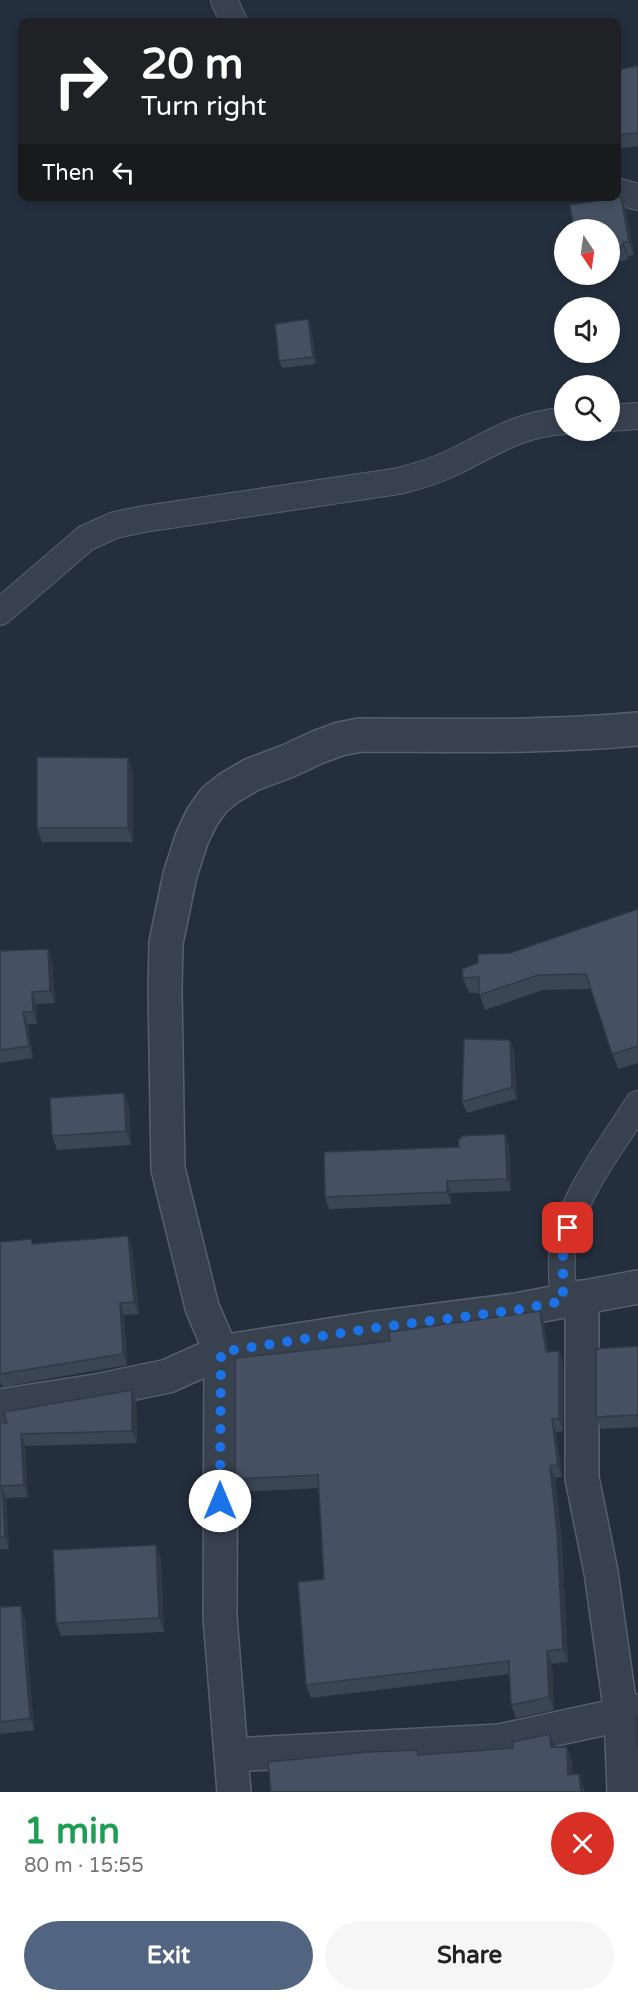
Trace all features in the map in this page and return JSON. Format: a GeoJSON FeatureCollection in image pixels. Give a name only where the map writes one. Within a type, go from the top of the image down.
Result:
{"type":"FeatureCollection","features":[{"type":"Feature","properties":{"kind":"street"},"geometry":{"type":"LineString","coordinates":[[234,1792],[220,1617],[221,1352],[202,1307],[168,1169],[166,943],[180,875],[192,838],[202,817],[214,801],[229,788],[251,775],[340,739],[360,735],[493,737],[571,735],[638,729]]}},
{"type":"Feature","properties":{"kind":"street"},"geometry":{"type":"LineString","coordinates":[[0,1406],[96,1391],[168,1376],[221,1352],[374,1328],[516,1310],[638,1287]]}},
{"type":"Feature","properties":{"kind":"street"},"geometry":{"type":"LineString","coordinates":[[572,1299],[582,1478],[629,1712],[624,1792]]}},
{"type":"Feature","properties":{"kind":"street"},"geometry":{"type":"LineString","coordinates":[[231,1755],[499,1741],[629,1712]]}},
{"type":"Feature","properties":{"kind":"lane"},"geometry":{"type":"LineString","coordinates":[[224,0],[232,18]]}},
{"type":"Feature","properties":{"kind":"lane"},"geometry":{"type":"LineString","coordinates":[[621,192],[638,197]]}},
{"type":"Feature","properties":{"kind":"lane"},"geometry":{"type":"LineString","coordinates":[[620,417],[638,416]]}},
{"type":"Feature","properties":{"kind":"lane"},"geometry":{"type":"LineString","coordinates":[[0,612],[86,538],[115,525],[399,481],[426,474],[455,462],[497,438],[522,428],[542,422],[554,421]]}},
{"type":"Feature","properties":{"kind":"lane"},"geometry":{"type":"LineString","coordinates":[[572,1299],[563,1246],[574,1209],[638,1104]]}},
{"type":"Feature","properties":{"kind":"building"},"geometry":{"type":"Polygon","coordinates":[[[638,66],[638,133],[621,135],[621,69],[638,66]]]}},
{"type":"Feature","properties":{"kind":"building"},"geometry":{"type":"Polygon","coordinates":[[[621,197],[629,242],[623,242],[623,246],[620,246],[620,219],[572,219],[570,205],[596,201],[621,201],[621,197]]]}},
{"type":"Feature","properties":{"kind":"building"},"geometry":{"type":"Polygon","coordinates":[[[308,319],[313,357],[279,361],[275,324],[308,319]]]}},
{"type":"Feature","properties":{"kind":"building"},"geometry":{"type":"Polygon","coordinates":[[[37,757],[128,758],[128,828],[37,828],[37,757]]]}},
{"type":"Feature","properties":{"kind":"building"},"geometry":{"type":"Polygon","coordinates":[[[638,909],[638,1046],[612,1054],[586,974],[538,975],[479,995],[479,977],[463,978],[462,969],[478,963],[478,954],[510,953],[638,909]]]}},
{"type":"Feature","properties":{"kind":"building"},"geometry":{"type":"Polygon","coordinates":[[[48,949],[50,991],[32,992],[33,1012],[23,1012],[29,1046],[0,1050],[0,951],[48,949]]]}},
{"type":"Feature","properties":{"kind":"building"},"geometry":{"type":"Polygon","coordinates":[[[464,1039],[510,1040],[512,1087],[462,1102],[464,1039]]]}},
{"type":"Feature","properties":{"kind":"building"},"geometry":{"type":"Polygon","coordinates":[[[124,1093],[126,1131],[52,1136],[50,1098],[124,1093]]]}},
{"type":"Feature","properties":{"kind":"building"},"geometry":{"type":"Polygon","coordinates":[[[505,1134],[507,1179],[447,1181],[447,1192],[325,1197],[324,1152],[459,1147],[458,1139],[461,1139],[461,1136],[505,1134]]]}},
{"type":"Feature","properties":{"kind":"building"},"geometry":{"type":"Polygon","coordinates":[[[128,1236],[134,1302],[120,1303],[123,1354],[0,1374],[0,1242],[32,1239],[32,1244],[128,1236]]]}},
{"type":"Feature","properties":{"kind":"building"},"geometry":{"type":"Polygon","coordinates":[[[540,1311],[546,1352],[559,1351],[559,1419],[552,1419],[558,1465],[550,1466],[557,1532],[563,1649],[547,1651],[549,1697],[511,1705],[509,1661],[306,1685],[298,1582],[324,1579],[318,1475],[235,1479],[235,1358],[390,1341],[389,1332],[540,1311]]]}},
{"type":"Feature","properties":{"kind":"building"},"geometry":{"type":"Polygon","coordinates":[[[638,1346],[638,1419],[637,1415],[596,1417],[596,1349],[638,1346]]]}},
{"type":"Feature","properties":{"kind":"building"},"geometry":{"type":"Polygon","coordinates":[[[132,1390],[132,1431],[21,1434],[24,1485],[2,1486],[5,1537],[0,1537],[0,1423],[7,1423],[4,1412],[132,1390]]]}},
{"type":"Feature","properties":{"kind":"building"},"geometry":{"type":"Polygon","coordinates":[[[156,1545],[159,1618],[56,1623],[53,1550],[156,1545]]]}},
{"type":"Feature","properties":{"kind":"building"},"geometry":{"type":"Polygon","coordinates":[[[21,1606],[30,1718],[0,1722],[0,1607],[21,1606]]]}},
{"type":"Feature","properties":{"kind":"building"},"geometry":{"type":"Polygon","coordinates":[[[638,1716],[638,1748],[636,1717],[638,1716]]]}},
{"type":"Feature","properties":{"kind":"building"},"geometry":{"type":"Polygon","coordinates":[[[550,1734],[551,1747],[567,1747],[568,1775],[579,1774],[581,1792],[271,1792],[268,1762],[367,1752],[417,1750],[418,1755],[513,1748],[512,1742],[550,1734]]]}},
{"type":"Feature","properties":{"kind":"route"},"geometry":{"type":"LineString","coordinates":[[220,1501],[221,1352],[374,1328],[516,1310],[563,1301],[563,1246],[568,1228]]}}]}
